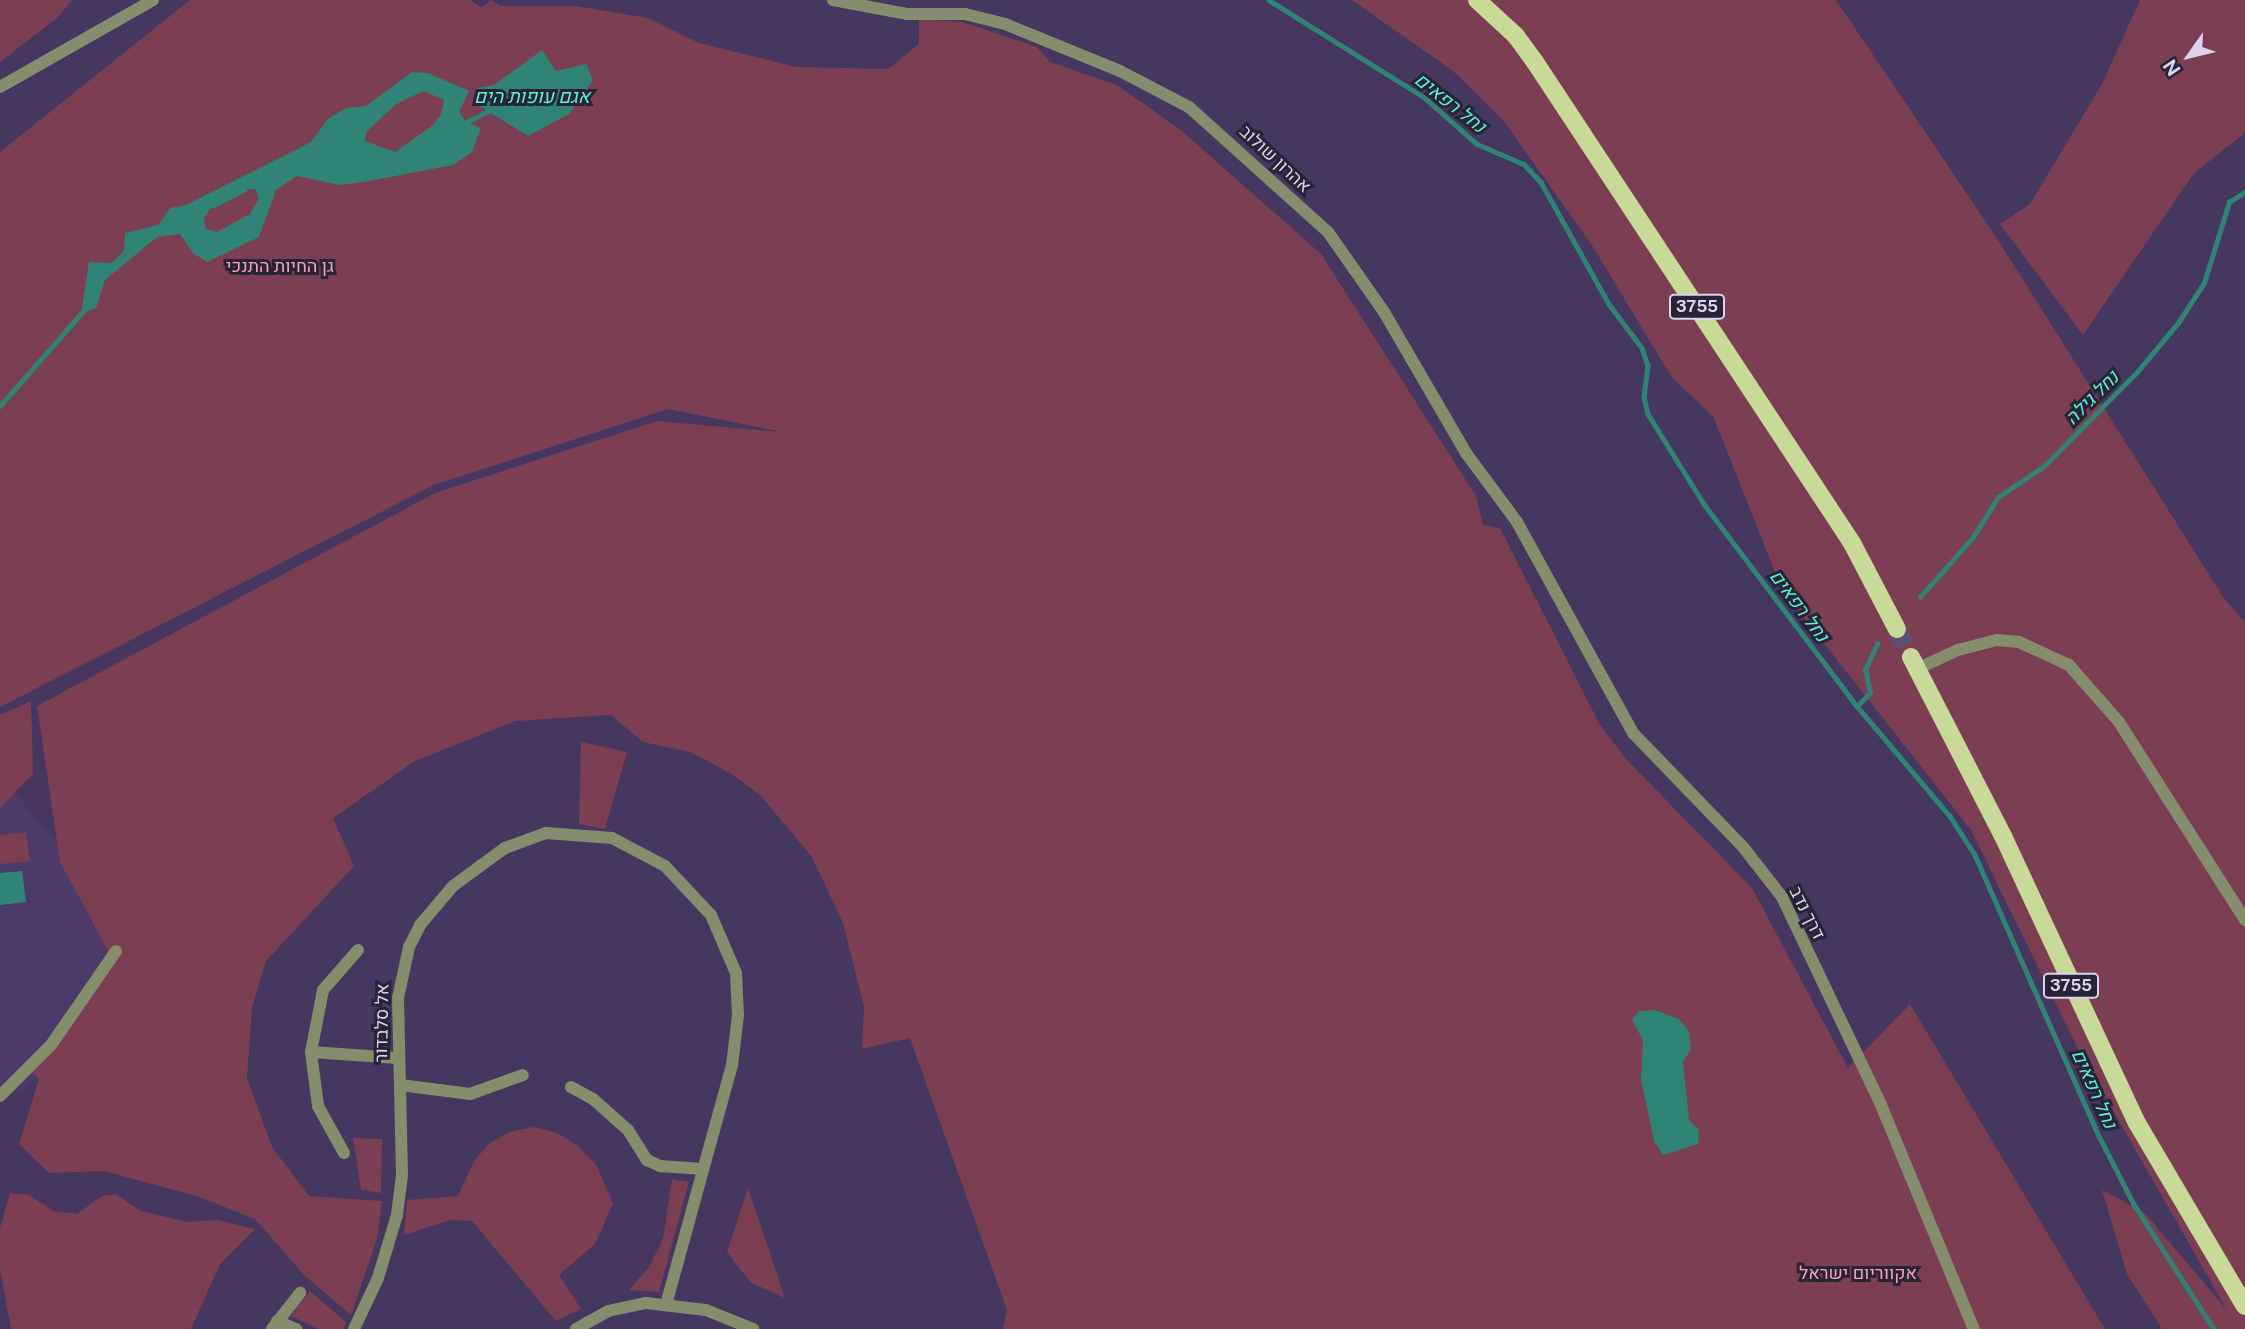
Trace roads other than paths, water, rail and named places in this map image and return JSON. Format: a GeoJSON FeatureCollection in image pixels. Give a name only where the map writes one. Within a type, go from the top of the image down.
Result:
{"type":"FeatureCollection","features":[{"type":"Feature","properties":{"kind":"main road","name":"3755"},"geometry":{"type":"LineString","coordinates":[[1476,0],[1516,36],[1535,62],[1852,543],[1897,629]]}},
{"type":"Feature","properties":{"kind":"main road","name":"3755"},"geometry":{"type":"LineString","coordinates":[[1914,663],[2003,836],[2116,1082],[2245,1306]]}},
{"type":"Feature","properties":{"kind":"street"},"geometry":{"type":"LineString","coordinates":[[0,87],[153,0]]}},
{"type":"Feature","properties":{"kind":"street","name":"אהרון שולוב"},"geometry":{"type":"LineString","coordinates":[[833,0],[907,14],[965,14],[1005,24],[1120,71],[1189,107],[1209,122],[1328,232],[1384,312],[1466,453],[1537,557]]}},
{"type":"Feature","properties":{"kind":"street","name":"דרך נדב"},"geometry":{"type":"LineString","coordinates":[[1537,557],[1633,733],[1742,847],[1782,897],[1881,1105],[1974,1329]]}},
{"type":"Feature","properties":{"kind":"street"},"geometry":{"type":"LineString","coordinates":[[1914,663],[1997,640],[2019,642],[2069,665],[2119,722],[2245,920]]}},
{"type":"Feature","properties":{"kind":"street","name":"אל סלבדור"},"geometry":{"type":"LineString","coordinates":[[354,1329],[378,1278],[397,1215],[402,1175],[398,998],[405,959],[420,925],[453,886],[505,848],[546,833],[612,838],[652,856],[700,899],[722,934],[736,973],[738,1015],[732,1065],[666,1304]]}},
{"type":"Feature","properties":{"kind":"street"},"geometry":{"type":"LineString","coordinates":[[344,1153],[318,1105],[311,1052],[323,990],[358,950]]}},
{"type":"Feature","properties":{"kind":"street"},"geometry":{"type":"LineString","coordinates":[[0,1096],[51,1045],[116,951]]}},
{"type":"Feature","properties":{"kind":"street"},"geometry":{"type":"LineString","coordinates":[[311,1052],[398,1058]]}},
{"type":"Feature","properties":{"kind":"street"},"geometry":{"type":"LineString","coordinates":[[400,1085],[470,1094],[523,1075]]}},
{"type":"Feature","properties":{"kind":"street"},"geometry":{"type":"LineString","coordinates":[[571,1087],[593,1099],[628,1130],[647,1160],[660,1166],[703,1169]]}},
{"type":"Feature","properties":{"kind":"street"},"geometry":{"type":"LineString","coordinates":[[296,1329],[275,1325],[300,1293]]}},
{"type":"Feature","properties":{"kind":"street"},"geometry":{"type":"LineString","coordinates":[[576,1329],[629,1305],[666,1304],[706,1310],[753,1329]]}},
{"type":"Feature","properties":{"kind":"water","name":"אגם עופות הים"},"geometry":{"type":"Polygon","coordinates":[[[542,50],[556,71],[586,64],[593,80],[569,114],[528,136],[478,105],[477,88],[494,85],[542,50]]]}},
{"type":"Feature","properties":{"kind":"water"},"geometry":{"type":"Polygon","coordinates":[[[412,72],[428,73],[469,91],[459,112],[466,122],[481,128],[472,152],[453,165],[340,185],[297,176],[276,190],[259,237],[207,262],[193,253],[180,234],[157,237],[105,280],[96,308],[81,314],[89,262],[111,263],[124,251],[125,233],[158,225],[170,208],[186,205],[311,142],[328,119],[346,108],[366,106],[412,72]],[[423,91],[395,105],[366,132],[365,141],[395,152],[432,126],[441,114],[444,100],[423,91]],[[249,189],[210,209],[204,218],[206,229],[217,232],[250,214],[259,198],[255,189],[249,189]]]}},
{"type":"Feature","properties":{"kind":"water"},"geometry":{"type":"Polygon","coordinates":[[[22,871],[26,902],[0,905],[0,873],[22,871]]]}},
{"type":"Feature","properties":{"kind":"water"},"geometry":{"type":"Polygon","coordinates":[[[1655,1010],[1679,1019],[1689,1032],[1691,1049],[1683,1062],[1689,1120],[1699,1130],[1698,1144],[1663,1155],[1654,1141],[1641,1079],[1643,1040],[1632,1020],[1639,1011],[1655,1010]]]}},
{"type":"Feature","properties":{"kind":"waterway","name":"נחל רפאים"},"geometry":{"type":"LineString","coordinates":[[1269,0],[1425,98],[1477,144],[1524,164],[1541,182],[1609,304],[1642,348],[1648,365],[1644,397],[1648,414],[1704,504],[1857,706],[1950,816],[1975,855],[2099,1136],[2135,1206],[2214,1329]]}},
{"type":"Feature","properties":{"kind":"waterway"},"geometry":{"type":"LineString","coordinates":[[462,124],[491,110]]}},
{"type":"Feature","properties":{"kind":"waterway"},"geometry":{"type":"LineString","coordinates":[[214,205],[244,190]]}},
{"type":"Feature","properties":{"kind":"waterway","name":"נחל גילה"},"geometry":{"type":"LineString","coordinates":[[1920,597],[1973,537],[1998,497],[2044,466],[2137,372],[2178,323],[2204,283],[2229,202],[2245,192]]}},
{"type":"Feature","properties":{"kind":"waterway"},"geometry":{"type":"LineString","coordinates":[[0,406],[84,310]]}},
{"type":"Feature","properties":{"kind":"waterway","name":"נחל גילה"},"geometry":{"type":"LineString","coordinates":[[1857,706],[1870,693],[1865,670],[1877,644]]}},
{"type":"Feature","properties":{"kind":"tunnel"},"geometry":{"type":"LineString","coordinates":[[1897,629],[1911,657]]}},
{"type":"Feature","properties":{"kind":"park label","name":"גן החיות התנכי"},"geometry":{"type":"Point","coordinates":[280,266]}},
{"type":"Feature","properties":{"kind":"park label","name":"אקווריום ישראל"},"geometry":{"type":"Point","coordinates":[1858,1273]}}]}
